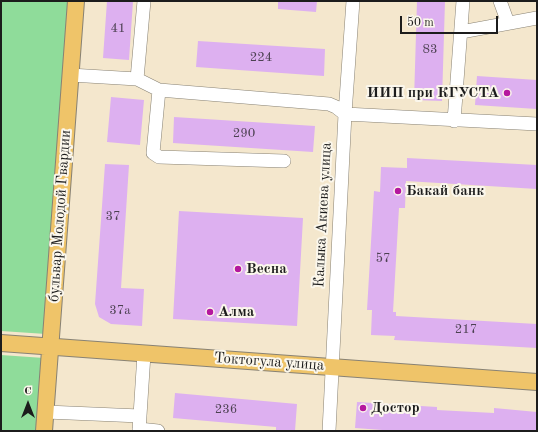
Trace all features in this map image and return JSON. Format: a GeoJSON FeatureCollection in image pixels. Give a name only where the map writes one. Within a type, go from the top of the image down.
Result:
{"type":"FeatureCollection","features":[{"type":"Feature","properties":{"kind":"main road","name":"бульвар Молодой Гвардии"},"geometry":{"type":"LineString","coordinates":[[44,431],[76,1]]}},
{"type":"Feature","properties":{"kind":"main road","name":"Токтогула улица"},"geometry":{"type":"LineString","coordinates":[[1,343],[537,382]]}},
{"type":"Feature","properties":{"kind":"street"},"geometry":{"type":"LineString","coordinates":[[137,79],[144,1]]}},
{"type":"Feature","properties":{"kind":"street","name":"Калыка Акиева улица"},"geometry":{"type":"LineString","coordinates":[[328,431],[345,114],[353,1]]}},
{"type":"Feature","properties":{"kind":"street"},"geometry":{"type":"LineString","coordinates":[[454,121],[463,1]]}},
{"type":"Feature","properties":{"kind":"street"},"geometry":{"type":"LineString","coordinates":[[500,1],[508,23]]}},
{"type":"Feature","properties":{"kind":"street"},"geometry":{"type":"LineString","coordinates":[[461,32],[537,18]]}},
{"type":"Feature","properties":{"kind":"street"},"geometry":{"type":"LineString","coordinates":[[70,75],[137,79],[159,90],[329,104],[345,114],[454,121],[537,124]]}},
{"type":"Feature","properties":{"kind":"street"},"geometry":{"type":"LineString","coordinates":[[159,90],[153,153],[159,157],[284,161]]}},
{"type":"Feature","properties":{"kind":"street"},"geometry":{"type":"LineString","coordinates":[[140,426],[144,354]]}},
{"type":"Feature","properties":{"kind":"street"},"geometry":{"type":"LineString","coordinates":[[46,412],[140,426],[158,431]]}},
{"type":"Feature","properties":{"kind":"green space"},"geometry":{"type":"Polygon","coordinates":[[[1,1],[69,1],[46,334],[1,331],[1,1]]]}},
{"type":"Feature","properties":{"kind":"green space"},"geometry":{"type":"Polygon","coordinates":[[[1,355],[44,358],[39,431],[1,431],[1,355]]]}},
{"type":"Feature","properties":{"kind":"building"},"geometry":{"type":"Polygon","coordinates":[[[107,1],[133,1],[129,60],[103,58],[107,1]]]}},
{"type":"Feature","properties":{"kind":"building"},"geometry":{"type":"Polygon","coordinates":[[[278,1],[317,1],[316,12],[278,9],[278,1]]]}},
{"type":"Feature","properties":{"kind":"building"},"geometry":{"type":"Polygon","coordinates":[[[417,1],[445,1],[442,101],[414,100],[417,1]]]}},
{"type":"Feature","properties":{"kind":"building"},"geometry":{"type":"Polygon","coordinates":[[[198,41],[325,49],[324,76],[196,67],[198,41]]]}},
{"type":"Feature","properties":{"kind":"building","name":"ИИП при КГУСТА"},"geometry":{"type":"Polygon","coordinates":[[[477,76],[537,80],[537,109],[475,105],[477,76]]]}},
{"type":"Feature","properties":{"kind":"building"},"geometry":{"type":"Polygon","coordinates":[[[111,97],[144,100],[140,145],[107,142],[111,97]]]}},
{"type":"Feature","properties":{"kind":"building"},"geometry":{"type":"Polygon","coordinates":[[[174,117],[315,126],[313,152],[173,143],[174,117]]]}},
{"type":"Feature","properties":{"kind":"building"},"geometry":{"type":"Polygon","coordinates":[[[407,158],[537,165],[537,189],[406,181],[405,208],[399,208],[393,312],[396,312],[396,316],[537,324],[537,348],[394,340],[395,336],[371,335],[372,310],[367,310],[374,191],[380,192],[381,167],[407,168],[407,158]]]}},
{"type":"Feature","properties":{"kind":"building"},"geometry":{"type":"Polygon","coordinates":[[[105,164],[129,165],[121,288],[144,289],[142,326],[111,324],[99,317],[95,304],[105,164]]]}},
{"type":"Feature","properties":{"kind":"building","name":"Весна"},"geometry":{"type":"Polygon","coordinates":[[[179,211],[303,218],[297,326],[173,319],[179,211]]]}},
{"type":"Feature","properties":{"kind":"building"},"geometry":{"type":"Polygon","coordinates":[[[175,393],[297,404],[295,431],[276,431],[276,427],[173,418],[175,393]]]}},
{"type":"Feature","properties":{"kind":"building"},"geometry":{"type":"Polygon","coordinates":[[[357,402],[437,407],[437,410],[494,413],[494,408],[537,412],[537,431],[396,431],[355,428],[357,402]]]}},
{"type":"Feature","properties":{"kind":"place","name":"ИИП при КГУСТА"},"geometry":{"type":"Point","coordinates":[507,93]}},
{"type":"Feature","properties":{"kind":"place","name":"Бакай банк"},"geometry":{"type":"Point","coordinates":[398,191]}},
{"type":"Feature","properties":{"kind":"place","name":"Весна"},"geometry":{"type":"Point","coordinates":[238,269]}},
{"type":"Feature","properties":{"kind":"place","name":"Алма"},"geometry":{"type":"Point","coordinates":[210,312]}},
{"type":"Feature","properties":{"kind":"place","name":"Достор"},"geometry":{"type":"Point","coordinates":[363,408]}}]}
